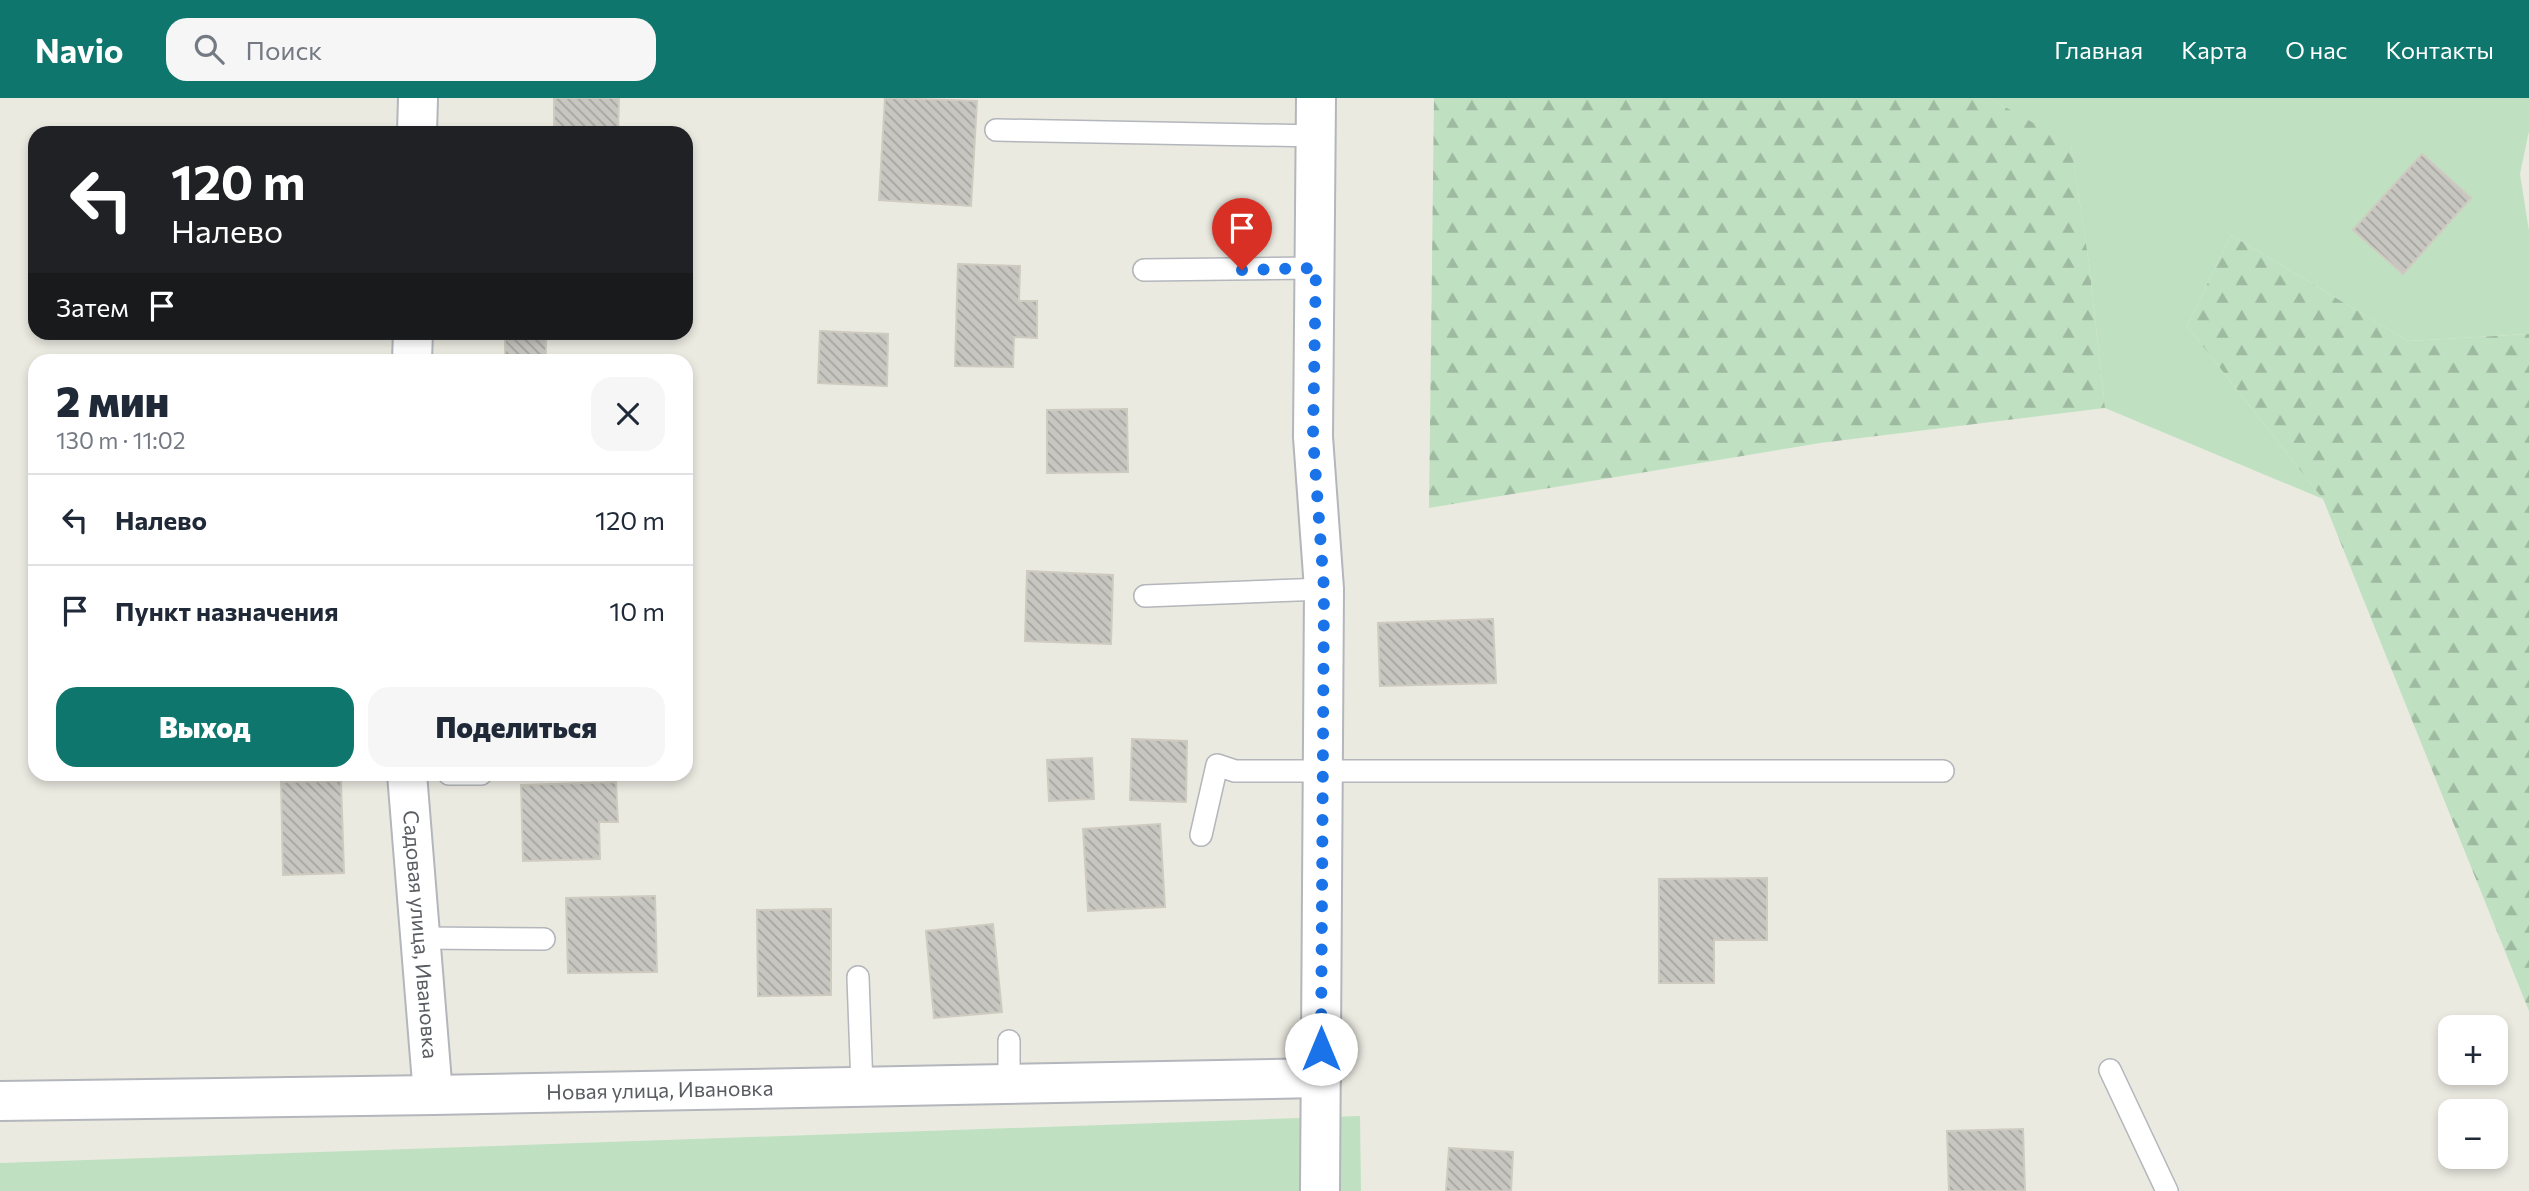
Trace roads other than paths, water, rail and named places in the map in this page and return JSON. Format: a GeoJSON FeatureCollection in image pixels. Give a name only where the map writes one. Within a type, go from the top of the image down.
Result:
{"type":"FeatureCollection","features":[{"type":"Feature","properties":{"kind":"street"},"geometry":{"type":"LineString","coordinates":[[417,126],[418,98]]}},
{"type":"Feature","properties":{"kind":"street"},"geometry":{"type":"LineString","coordinates":[[1316,98],[1313,437],[1324,589],[1320,1191]]}},
{"type":"Feature","properties":{"kind":"street","name":"Садовая улица, Ивановка"},"geometry":{"type":"LineString","coordinates":[[408,781],[433,1095]]}},
{"type":"Feature","properties":{"kind":"street","name":"Новая улица, Ивановка"},"geometry":{"type":"LineString","coordinates":[[0,1101],[1321,1077]]}},
{"type":"Feature","properties":{"kind":"lane"},"geometry":{"type":"LineString","coordinates":[[996,130],[1317,136]]}},
{"type":"Feature","properties":{"kind":"lane"},"geometry":{"type":"LineString","coordinates":[[1144,271],[1316,268]]}},
{"type":"Feature","properties":{"kind":"lane"},"geometry":{"type":"LineString","coordinates":[[1144,596],[1324,589]]}},
{"type":"Feature","properties":{"kind":"lane"},"geometry":{"type":"LineString","coordinates":[[1201,835],[1217,765],[1235,771],[1943,771]]}},
{"type":"Feature","properties":{"kind":"lane"},"geometry":{"type":"LineString","coordinates":[[420,938],[544,939]]}},
{"type":"Feature","properties":{"kind":"lane"},"geometry":{"type":"LineString","coordinates":[[858,977],[862,1087]]}},
{"type":"Feature","properties":{"kind":"lane"},"geometry":{"type":"LineString","coordinates":[[1009,1041],[1009,1084]]}},
{"type":"Feature","properties":{"kind":"lane"},"geometry":{"type":"LineString","coordinates":[[2110,1070],[2166,1191]]}}]}
